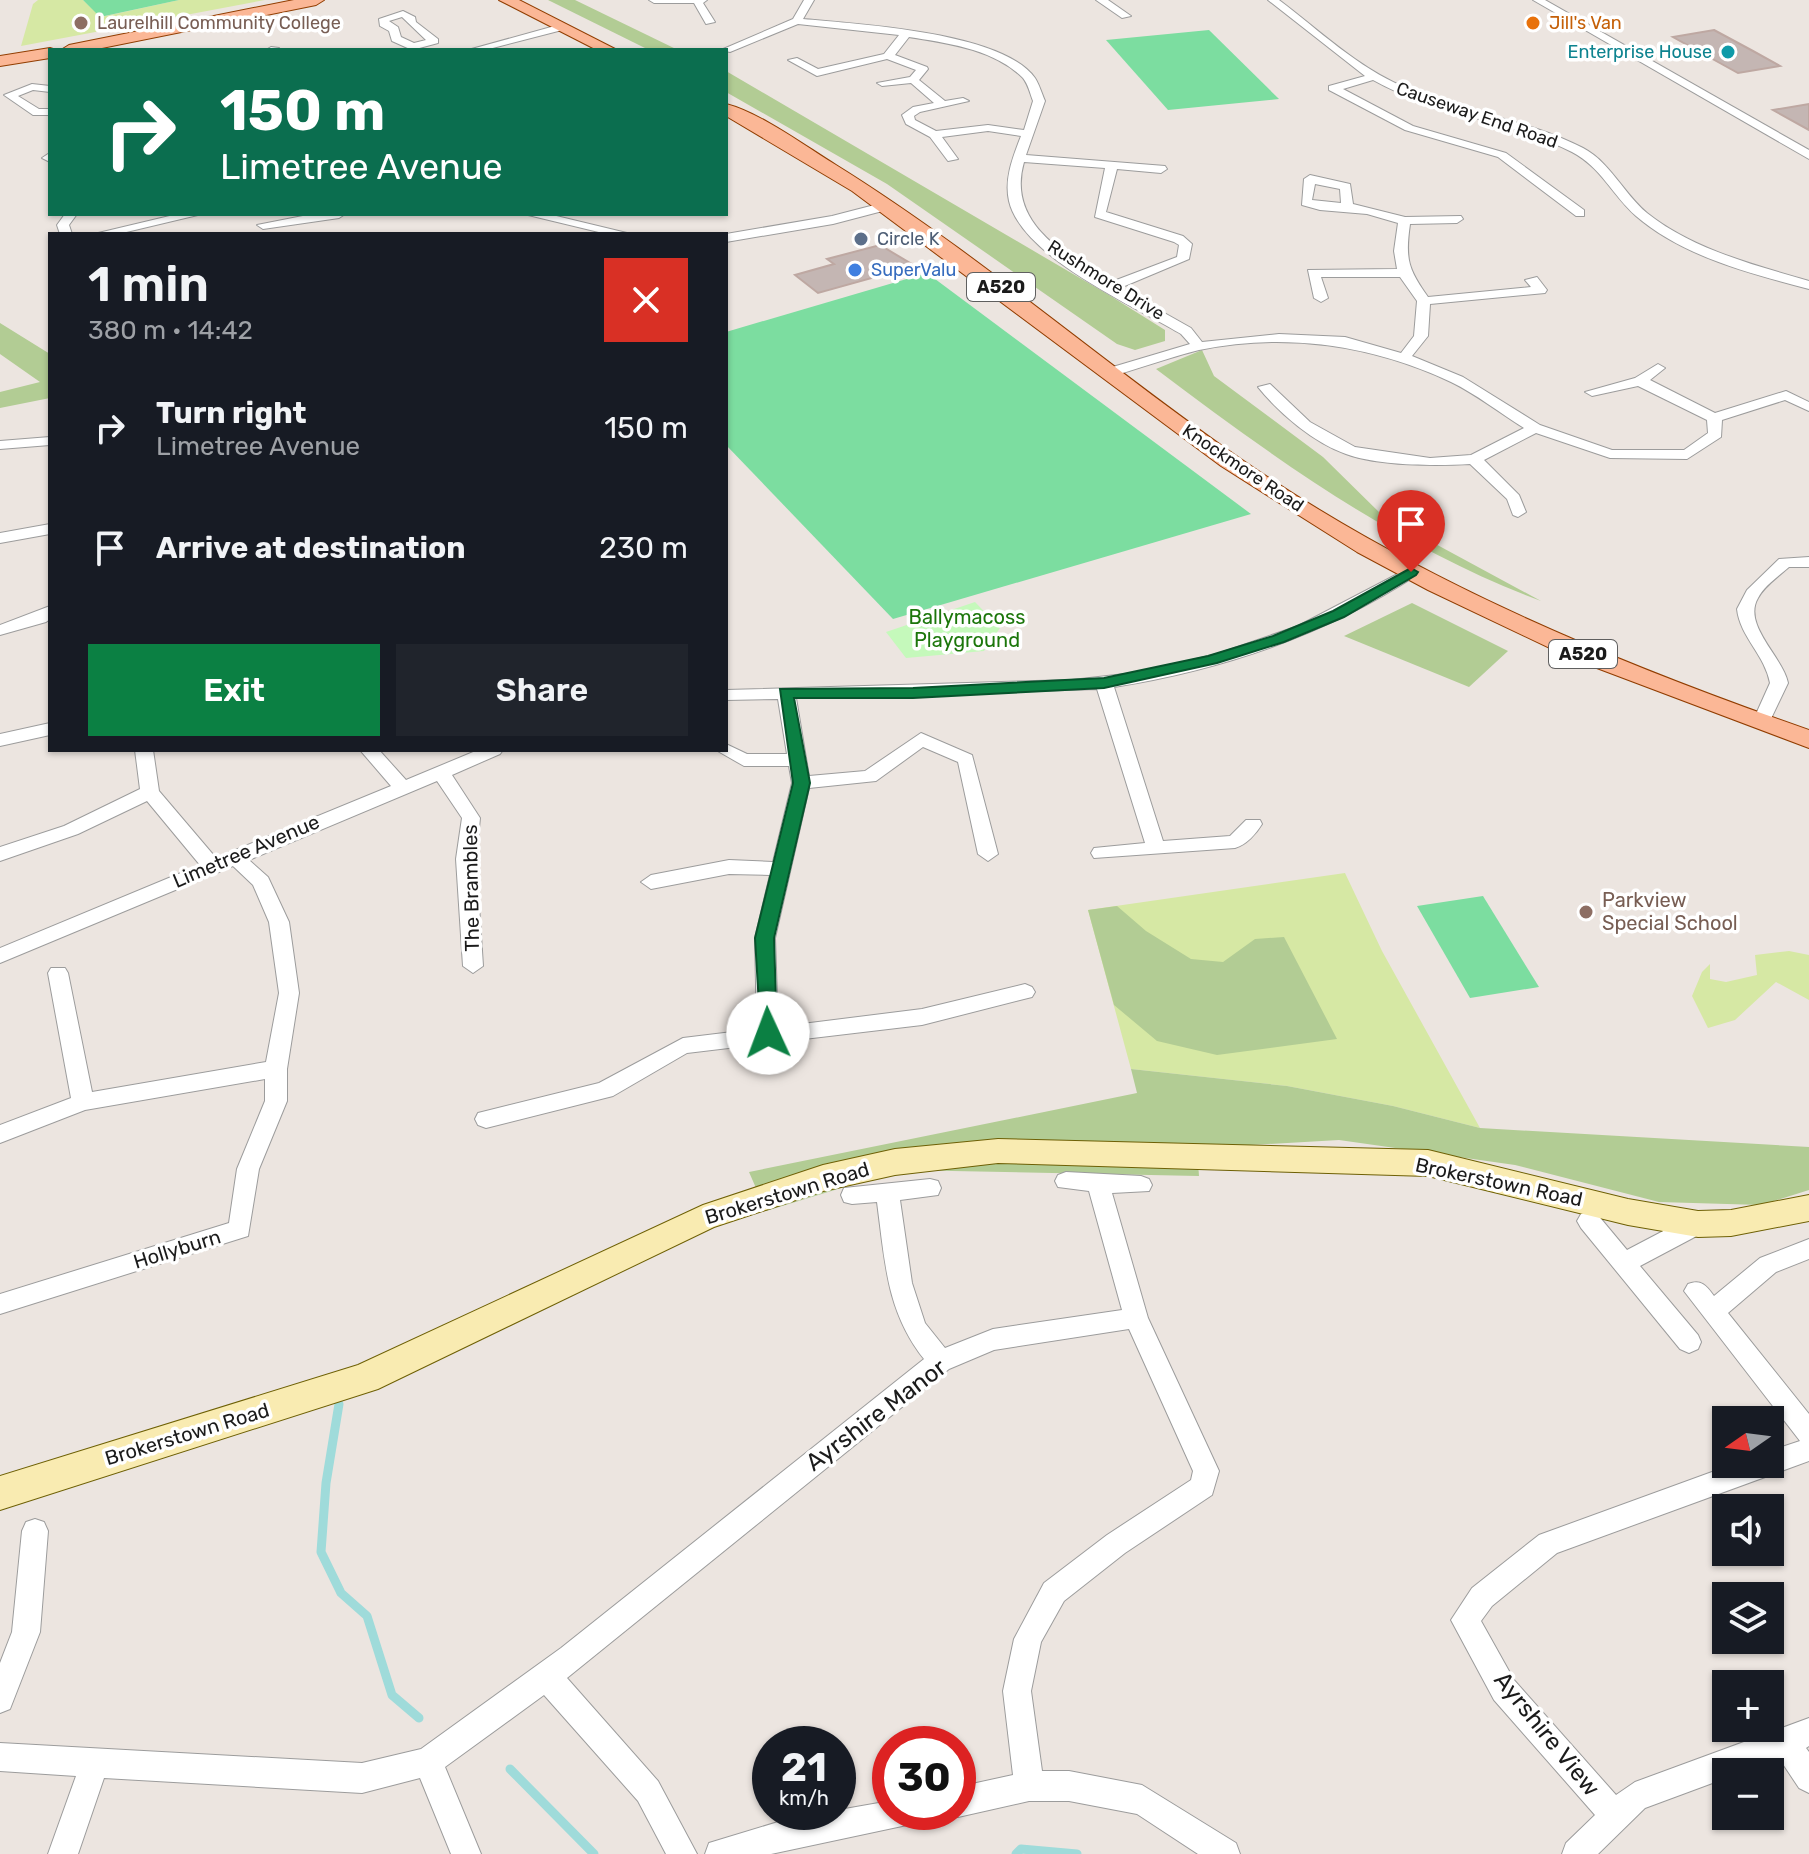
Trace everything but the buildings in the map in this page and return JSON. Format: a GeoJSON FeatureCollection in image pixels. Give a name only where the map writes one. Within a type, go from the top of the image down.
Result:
{"type":"FeatureCollection","features":[{"type":"Feature","properties":{"kind":"main road"},"geometry":{"type":"LineString","coordinates":[[79,48],[316,0]]}},
{"type":"Feature","properties":{"kind":"main road"},"geometry":{"type":"LineString","coordinates":[[507,0],[605,48]]}},
{"type":"Feature","properties":{"kind":"main road"},"geometry":{"type":"LineString","coordinates":[[0,61],[48,53]]}},
{"type":"Feature","properties":{"kind":"main road","name":"Knockmore Road"},"geometry":{"type":"LineString","coordinates":[[728,110],[796,146],[890,205],[1260,482],[1411,572],[1580,653],[1809,739]]}},
{"type":"Feature","properties":{"kind":"street"},"geometry":{"type":"LineString","coordinates":[[654,0],[700,1],[710,22]]}},
{"type":"Feature","properties":{"kind":"street"},"geometry":{"type":"LineString","coordinates":[[728,49],[797,21],[805,13],[809,0]]}},
{"type":"Feature","properties":{"kind":"street"},"geometry":{"type":"LineString","coordinates":[[1101,0],[1126,16]]}},
{"type":"Feature","properties":{"kind":"street","name":"Causeway End Road"},"geometry":{"type":"LineString","coordinates":[[1273,0],[1372,77],[1424,100],[1521,126],[1582,153],[1610,174],[1642,215],[1690,242],[1758,271],[1809,285]]}},
{"type":"Feature","properties":{"kind":"street"},"geometry":{"type":"LineString","coordinates":[[1538,0],[1809,155]]}},
{"type":"Feature","properties":{"kind":"street"},"geometry":{"type":"LineString","coordinates":[[403,14],[434,41],[413,48],[396,39],[394,29],[384,24],[384,19],[403,14]]}},
{"type":"Feature","properties":{"kind":"street","name":"Rushmore Drive"},"geometry":{"type":"LineString","coordinates":[[797,21],[967,44],[1003,58],[1020,69],[1035,86],[1039,103],[1018,158],[1012,195],[1025,223],[1064,258],[1186,331],[1199,346]]}},
{"type":"Feature","properties":{"kind":"street"},"geometry":{"type":"LineString","coordinates":[[481,48],[562,27]]}},
{"type":"Feature","properties":{"kind":"street"},"geometry":{"type":"LineString","coordinates":[[888,56],[905,35]]}},
{"type":"Feature","properties":{"kind":"street"},"geometry":{"type":"LineString","coordinates":[[793,60],[817,73],[888,56],[923,69],[913,80],[882,83]]}},
{"type":"Feature","properties":{"kind":"street"},"geometry":{"type":"LineString","coordinates":[[1372,77],[1333,88],[1380,115],[1448,140],[1502,155],[1585,213],[1563,215]]}},
{"type":"Feature","properties":{"kind":"street"},"geometry":{"type":"LineString","coordinates":[[913,80],[941,103]]}},
{"type":"Feature","properties":{"kind":"street"},"geometry":{"type":"LineString","coordinates":[[48,89],[32,87],[10,95],[37,113],[48,112]]}},
{"type":"Feature","properties":{"kind":"street"},"geometry":{"type":"LineString","coordinates":[[952,159],[934,135],[910,122],[908,115],[917,109],[963,101]]}},
{"type":"Feature","properties":{"kind":"street"},"geometry":{"type":"LineString","coordinates":[[934,135],[988,128],[1028,134]]}},
{"type":"Feature","properties":{"kind":"street"},"geometry":{"type":"LineString","coordinates":[[1018,158],[1161,169]]}},
{"type":"Feature","properties":{"kind":"street"},"geometry":{"type":"LineString","coordinates":[[1112,166],[1099,214],[1130,226],[1175,234],[1186,244],[1183,259],[1113,286]]}},
{"type":"Feature","properties":{"kind":"street"},"geometry":{"type":"LineString","coordinates":[[728,238],[833,220],[890,205]]}},
{"type":"Feature","properties":{"kind":"street"},"geometry":{"type":"LineString","coordinates":[[1347,207],[1383,213],[1404,221],[1457,219]]}},
{"type":"Feature","properties":{"kind":"street"},"geometry":{"type":"LineString","coordinates":[[110,232],[186,216]]}},
{"type":"Feature","properties":{"kind":"street"},"geometry":{"type":"LineString","coordinates":[[262,224],[324,216]]}},
{"type":"Feature","properties":{"kind":"street"},"geometry":{"type":"LineString","coordinates":[[545,216],[616,232]]}},
{"type":"Feature","properties":{"kind":"street"},"geometry":{"type":"LineString","coordinates":[[1404,221],[1400,251],[1404,273],[1424,301],[1421,336],[1404,358]]}},
{"type":"Feature","properties":{"kind":"street"},"geometry":{"type":"LineString","coordinates":[[1321,298],[1313,273],[1404,273]]}},
{"type":"Feature","properties":{"kind":"street"},"geometry":{"type":"LineString","coordinates":[[1424,301],[1540,290],[1532,280]]}},
{"type":"Feature","properties":{"kind":"street"},"geometry":{"type":"LineString","coordinates":[[1111,372],[1199,346],[1279,338],[1345,341],[1404,358],[1458,380],[1535,428],[1610,454],[1687,455],[1716,434],[1714,418]]}},
{"type":"Feature","properties":{"kind":"street"},"geometry":{"type":"LineString","coordinates":[[1592,392],[1640,381],[1658,368]]}},
{"type":"Feature","properties":{"kind":"street"},"geometry":{"type":"LineString","coordinates":[[1640,381],[1714,418],[1786,395],[1808,407]]}},
{"type":"Feature","properties":{"kind":"street"},"geometry":{"type":"LineString","coordinates":[[1265,387],[1305,425],[1351,451],[1430,462],[1474,459],[1535,428]]}},
{"type":"Feature","properties":{"kind":"street"},"geometry":{"type":"LineString","coordinates":[[0,445],[48,441]]}},
{"type":"Feature","properties":{"kind":"street"},"geometry":{"type":"LineString","coordinates":[[1474,459],[1514,498],[1518,512]]}},
{"type":"Feature","properties":{"kind":"street"},"geometry":{"type":"LineString","coordinates":[[0,538],[48,530]]}},
{"type":"Feature","properties":{"kind":"street"},"geometry":{"type":"LineString","coordinates":[[1761,723],[1779,687],[1777,669],[1750,626],[1745,611],[1749,598],[1785,562],[1809,562]]}},
{"type":"Feature","properties":{"kind":"street"},"geometry":{"type":"LineString","coordinates":[[728,695],[913,693],[1104,683],[1212,660],[1279,639],[1338,614],[1411,572]]}},
{"type":"Feature","properties":{"kind":"street"},"geometry":{"type":"LineString","coordinates":[[0,630],[40,618],[48,612]]}},
{"type":"Feature","properties":{"kind":"street"},"geometry":{"type":"LineString","coordinates":[[1104,683],[1156,848]]}},
{"type":"Feature","properties":{"kind":"street"},"geometry":{"type":"LineString","coordinates":[[768,1033],[765,938],[801,783],[786,693]]}},
{"type":"Feature","properties":{"kind":"street"},"geometry":{"type":"LineString","coordinates":[[0,740],[48,729]]}},
{"type":"Feature","properties":{"kind":"street"},"geometry":{"type":"LineString","coordinates":[[801,783],[870,777],[921,739],[966,759],[988,854]]}},
{"type":"Feature","properties":{"kind":"street"},"geometry":{"type":"LineString","coordinates":[[144,752],[150,792],[211,865]]}},
{"type":"Feature","properties":{"kind":"street"},"geometry":{"type":"LineString","coordinates":[[371,752],[402,787]]}},
{"type":"Feature","properties":{"kind":"street","name":"Limetree Avenue"},"geometry":{"type":"LineString","coordinates":[[0,956],[211,865],[489,752]]}},
{"type":"Feature","properties":{"kind":"street"},"geometry":{"type":"LineString","coordinates":[[728,752],[744,760],[799,760]]}},
{"type":"Feature","properties":{"kind":"street","name":"The Brambles"},"geometry":{"type":"LineString","coordinates":[[440,771],[471,818],[466,859],[473,966]]}},
{"type":"Feature","properties":{"kind":"street"},"geometry":{"type":"LineString","coordinates":[[0,854],[71,830],[150,792]]}},
{"type":"Feature","properties":{"kind":"street"},"geometry":{"type":"LineString","coordinates":[[1101,853],[1235,842],[1253,824]]}},
{"type":"Feature","properties":{"kind":"street","name":"Hollyburn"},"geometry":{"type":"LineString","coordinates":[[0,1304],[240,1229],[248,1169],[276,1101],[276,1069],[289,993],[279,922],[261,882],[234,856]]}},
{"type":"Feature","properties":{"kind":"street"},"geometry":{"type":"LineString","coordinates":[[651,882],[729,867],[783,869]]}},
{"type":"Feature","properties":{"kind":"street"},"geometry":{"type":"LineString","coordinates":[[58,973],[83,1102]]}},
{"type":"Feature","properties":{"kind":"street"},"geometry":{"type":"LineString","coordinates":[[486,1119],[605,1090],[683,1046],[768,1033],[922,1017],[1025,992]]}},
{"type":"Feature","properties":{"kind":"street"},"geometry":{"type":"LineString","coordinates":[[0,1134],[83,1102],[276,1069]]}},
{"type":"Feature","properties":{"kind":"street","name":"Brokerstown Road"},"geometry":{"type":"LineString","coordinates":[[0,1493],[366,1378],[703,1218],[823,1178],[895,1162],[998,1151],[1428,1163],[1512,1181],[1628,1212],[1698,1224],[1731,1223],[1809,1208]]}},
{"type":"Feature","properties":{"kind":"street"},"geometry":{"type":"LineString","coordinates":[[1066,1181],[1141,1185]]}},
{"type":"Feature","properties":{"kind":"street"},"geometry":{"type":"LineString","coordinates":[[1029,1786],[1017,1691],[1028,1639],[1054,1592],[1116,1544],[1203,1487],[1206,1471],[1136,1318],[1098,1183]]}},
{"type":"Feature","properties":{"kind":"street"},"geometry":{"type":"LineString","coordinates":[[852,1195],[930,1188]]}},
{"type":"Feature","properties":{"kind":"street"},"geometry":{"type":"LineString","coordinates":[[887,1192],[900,1283],[914,1328],[940,1361]]}},
{"type":"Feature","properties":{"kind":"street"},"geometry":{"type":"LineString","coordinates":[[1589,1221],[1689,1342]]}},
{"type":"Feature","properties":{"kind":"street"},"geometry":{"type":"LineString","coordinates":[[1624,1263],[1698,1224]]}},
{"type":"Feature","properties":{"kind":"street"},"geometry":{"type":"LineString","coordinates":[[1713,1311],[1768,1265],[1809,1249]]}},
{"type":"Feature","properties":{"kind":"street"},"geometry":{"type":"LineString","coordinates":[[1696,1291],[1809,1433]]}},
{"type":"Feature","properties":{"kind":"street","name":"Ayrshire Manor"},"geometry":{"type":"LineString","coordinates":[[428,1762],[546,1676],[940,1361],[993,1340],[1136,1318]]}},
{"type":"Feature","properties":{"kind":"street","name":"Ayrshire View"},"geometry":{"type":"LineString","coordinates":[[1784,1458],[1809,1449]]}},
{"type":"Feature","properties":{"kind":"street","name":"Ayrshire View"},"geometry":{"type":"LineString","coordinates":[[1614,1814],[1504,1690],[1465,1620],[1482,1597],[1548,1544],[1730,1478]]}},
{"type":"Feature","properties":{"kind":"street"},"geometry":{"type":"LineString","coordinates":[[0,1699],[26,1632],[35,1531]]}},
{"type":"Feature","properties":{"kind":"street"},"geometry":{"type":"LineString","coordinates":[[546,1676],[648,1791],[682,1854]]}},
{"type":"Feature","properties":{"kind":"street"},"geometry":{"type":"LineString","coordinates":[[1577,1854],[1614,1814],[1635,1797],[1797,1737],[1809,1778]]}},
{"type":"Feature","properties":{"kind":"street"},"geometry":{"type":"LineString","coordinates":[[0,1757],[362,1778],[428,1762],[466,1854]]}},
{"type":"Feature","properties":{"kind":"street"},"geometry":{"type":"LineString","coordinates":[[63,1854],[95,1763]]}},
{"type":"Feature","properties":{"kind":"street"},"geometry":{"type":"LineString","coordinates":[[976,1798],[1029,1786],[1069,1786],[1142,1800],[1225,1854]]}},
{"type":"Feature","properties":{"kind":"street"},"geometry":{"type":"LineString","coordinates":[[720,1854],[788,1834],[872,1819]]}},
{"type":"Feature","properties":{"kind":"green space","name":"Laurelhill Community College"},"geometry":{"type":"Polygon","coordinates":[[[38,0],[83,0],[101,17],[179,0],[265,0],[21,46],[33,4],[38,0]]]}},
{"type":"Feature","properties":{"kind":"green space"},"geometry":{"type":"Polygon","coordinates":[[[83,0],[179,0],[100,17],[83,0]]]}},
{"type":"Feature","properties":{"kind":"green space"},"geometry":{"type":"Polygon","coordinates":[[[548,0],[575,0],[674,48],[645,48],[548,0]]]}},
{"type":"Feature","properties":{"kind":"green space"},"geometry":{"type":"Polygon","coordinates":[[[1209,30],[1279,99],[1168,110],[1106,40],[1209,30]]]}},
{"type":"Feature","properties":{"kind":"green space"},"geometry":{"type":"Polygon","coordinates":[[[728,72],[1109,295],[1165,330],[1165,341],[1135,350],[1117,344],[887,184],[728,93],[728,72]]]}},
{"type":"Feature","properties":{"kind":"green space"},"geometry":{"type":"Polygon","coordinates":[[[927,273],[1251,514],[893,619],[728,447],[728,331],[927,273]]]}},
{"type":"Feature","properties":{"kind":"green space"},"geometry":{"type":"Polygon","coordinates":[[[0,323],[48,353],[48,398],[0,408],[0,392],[40,382],[0,354],[0,323]]]}},
{"type":"Feature","properties":{"kind":"green space"},"geometry":{"type":"Polygon","coordinates":[[[1202,350],[1214,376],[1323,457],[1382,515],[1541,601],[1437,555],[1388,528],[1293,469],[1156,369],[1202,350]]]}},
{"type":"Feature","properties":{"kind":"green space","name":"Ballymacoss Playground"},"geometry":{"type":"Polygon","coordinates":[[[975,602],[1000,628],[984,651],[906,658],[886,632],[975,602]]]}},
{"type":"Feature","properties":{"kind":"green space"},"geometry":{"type":"Polygon","coordinates":[[[1412,603],[1508,651],[1469,687],[1344,636],[1412,603]]]}},
{"type":"Feature","properties":{"kind":"green space"},"geometry":{"type":"Polygon","coordinates":[[[1345,873],[1382,951],[1480,1128],[1393,1106],[1287,1086],[1131,1069],[1088,910],[1345,873]]]}},
{"type":"Feature","properties":{"kind":"green space"},"geometry":{"type":"Polygon","coordinates":[[[1483,896],[1539,987],[1470,998],[1417,906],[1483,896]]]}},
{"type":"Feature","properties":{"kind":"green space"},"geometry":{"type":"Polygon","coordinates":[[[1117,906],[1146,931],[1191,959],[1223,962],[1255,939],[1284,937],[1337,1039],[1217,1055],[1157,1041],[1114,1005],[1088,910],[1117,906]]]}},
{"type":"Feature","properties":{"kind":"green space"},"geometry":{"type":"Polygon","coordinates":[[[1789,951],[1809,955],[1809,1000],[1776,982],[1735,1020],[1708,1028],[1692,996],[1702,972],[1710,964],[1710,979],[1726,982],[1757,975],[1755,955],[1789,951]]]}},
{"type":"Feature","properties":{"kind":"green space"},"geometry":{"type":"Polygon","coordinates":[[[1131,1069],[1287,1086],[1393,1106],[1480,1128],[1809,1147],[1809,1190],[1761,1205],[1659,1202],[1515,1165],[1339,1140],[1197,1148],[1199,1176],[900,1170],[766,1211],[749,1172],[1137,1093],[1131,1069]]]}},
{"type":"Feature","properties":{"kind":"waterway"},"geometry":{"type":"LineString","coordinates":[[339,1404],[326,1483],[321,1552],[341,1593],[367,1616],[392,1695],[419,1718]]}},
{"type":"Feature","properties":{"kind":"waterway"},"geometry":{"type":"LineString","coordinates":[[510,1769],[594,1854]]}},
{"type":"Feature","properties":{"kind":"waterway"},"geometry":{"type":"LineString","coordinates":[[1016,1854],[1021,1849],[1077,1854]]}},
{"type":"Feature","properties":{"kind":"place","name":"Laurelhill Community College"},"geometry":{"type":"Point","coordinates":[81,23]}},
{"type":"Feature","properties":{"kind":"place","name":"Jill's Van"},"geometry":{"type":"Point","coordinates":[1533,23]}},
{"type":"Feature","properties":{"kind":"place","name":"Enterprise House"},"geometry":{"type":"Point","coordinates":[1728,52]}},
{"type":"Feature","properties":{"kind":"place","name":"Circle K"},"geometry":{"type":"Point","coordinates":[861,239]}},
{"type":"Feature","properties":{"kind":"place","name":"SuperValu"},"geometry":{"type":"Point","coordinates":[855,270]}},
{"type":"Feature","properties":{"kind":"place","name":"Parkview Special School"},"geometry":{"type":"Point","coordinates":[1586,912]}},
{"type":"Feature","properties":{"kind":"route"},"geometry":{"type":"LineString","coordinates":[[768,1033],[765,938],[801,783],[786,693],[913,693],[1104,683],[1212,660],[1279,639],[1338,614],[1411,572]]}}]}
